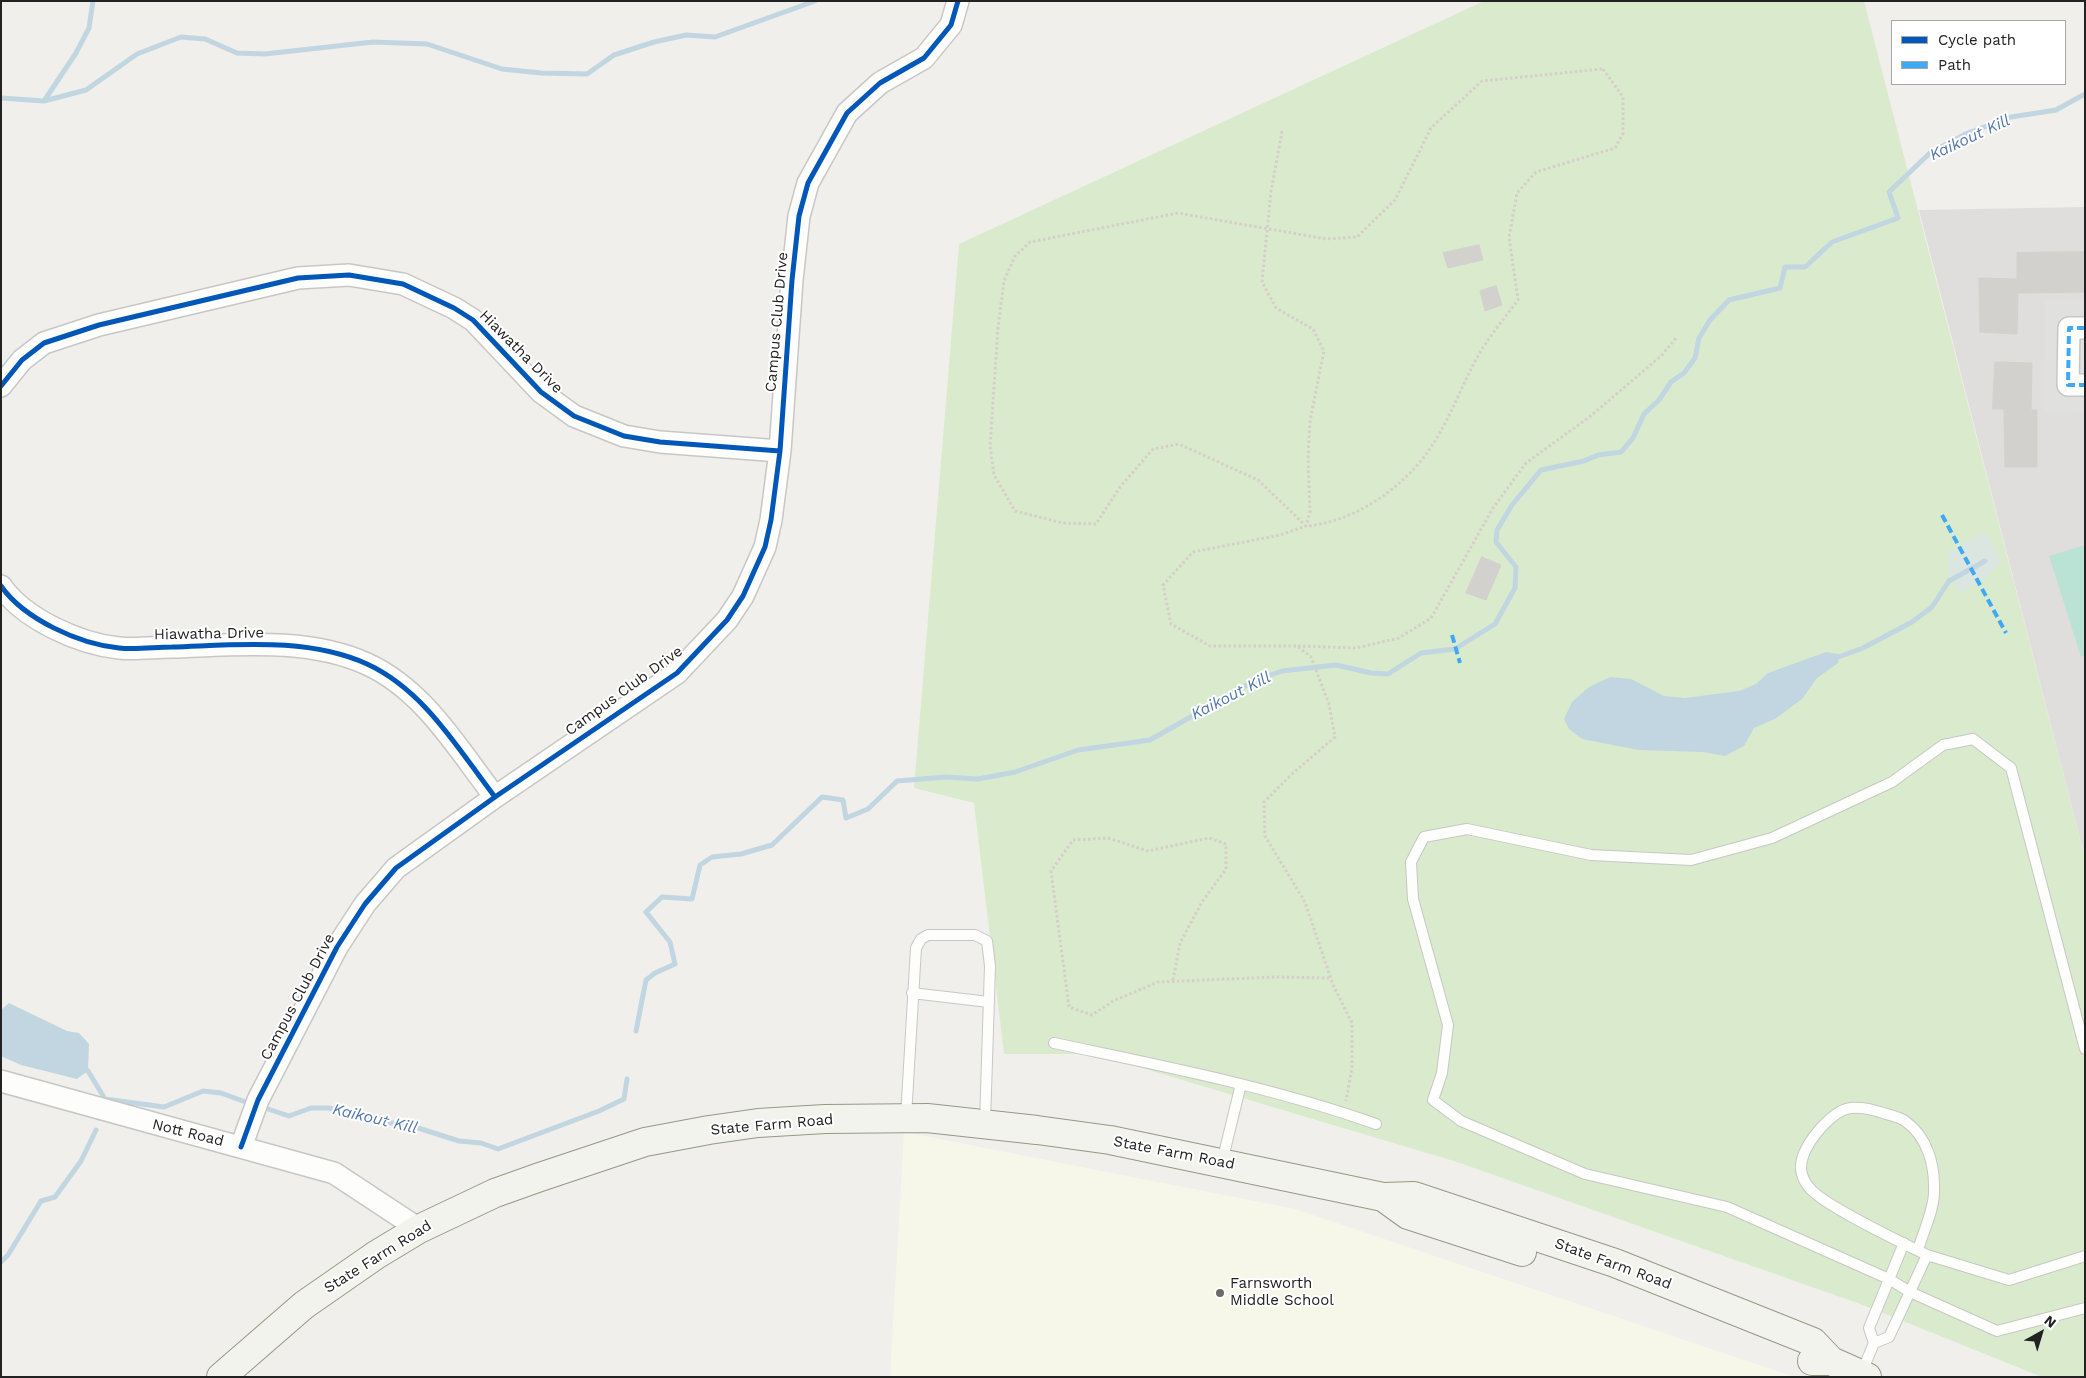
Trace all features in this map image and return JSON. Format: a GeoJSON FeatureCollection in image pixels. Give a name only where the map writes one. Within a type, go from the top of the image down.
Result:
{"type":"FeatureCollection","features":[{"type":"Feature","properties":{"kind":"main road","name":"State Farm Road"},"geometry":{"type":"LineString","coordinates":[[221,1377],[304,1305],[376,1255],[419,1229],[495,1193],[645,1142],[758,1123],[825,1119],[906,1118],[927,1118],[985,1124],[1110,1140],[1383,1196],[1414,1196],[1615,1263],[1813,1342],[1851,1372]]}},
{"type":"Feature","properties":{"kind":"street","name":"Campus Club Drive"},"geometry":{"type":"LineString","coordinates":[[241,1147],[258,1100],[337,947],[365,904],[396,868],[495,797],[677,673],[727,620],[743,596],[765,547],[771,520],[780,451],[792,280],[799,216],[808,183],[847,113],[880,83],[924,58],[951,25],[958,1]]}},
{"type":"Feature","properties":{"kind":"street","name":"Hiawatha Drive"},"geometry":{"type":"LineString","coordinates":[[1,386],[22,360],[44,343],[99,325],[298,278],[349,275],[403,284],[454,308],[473,320],[541,392],[574,416],[624,436],[660,442],[780,451]]}},
{"type":"Feature","properties":{"kind":"street"},"geometry":{"type":"LineString","coordinates":[[2085,328],[2069,328],[2068,386],[2085,385]]}},
{"type":"Feature","properties":{"kind":"street","name":"Hiawatha Drive"},"geometry":{"type":"LineString","coordinates":[[1,586],[21,607],[55,629],[80,638],[119,648],[251,644],[301,647],[338,654],[368,665],[410,691],[432,715],[495,797]]}},
{"type":"Feature","properties":{"kind":"street","name":"Nott Road"},"geometry":{"type":"LineString","coordinates":[[1,1081],[334,1174],[390,1208],[419,1229]]}},
{"type":"Feature","properties":{"kind":"lane"},"geometry":{"type":"LineString","coordinates":[[2085,1050],[2011,768],[1973,739],[1943,745],[1892,782],[1772,838],[1691,860],[1591,855],[1467,829],[1424,837],[1411,862],[1413,899],[1448,1025],[1442,1073],[1433,1100],[1461,1121],[1585,1174],[1727,1207],[1997,1331],[2085,1308]]}},
{"type":"Feature","properties":{"kind":"lane"},"geometry":{"type":"LineString","coordinates":[[906,1118],[916,948],[922,939],[928,935],[975,935],[987,941],[990,966],[985,1124]]}},
{"type":"Feature","properties":{"kind":"lane"},"geometry":{"type":"LineString","coordinates":[[912,993],[989,1002]]}},
{"type":"Feature","properties":{"kind":"lane"},"geometry":{"type":"LineString","coordinates":[[1054,1043],[1241,1084],[1343,1112],[1376,1124]]}},
{"type":"Feature","properties":{"kind":"lane"},"geometry":{"type":"LineString","coordinates":[[1222,1163],[1241,1084]]}},
{"type":"Feature","properties":{"kind":"lane"},"geometry":{"type":"LineString","coordinates":[[1851,1372],[1874,1343],[1889,1337],[1910,1292],[1923,1253],[1934,1194],[1934,1169],[1925,1144],[1904,1120],[1868,1108],[1847,1109],[1830,1117],[1806,1148],[1801,1172],[1810,1189],[1826,1202],[1923,1253],[2009,1280],[2085,1256]]}},
{"type":"Feature","properties":{"kind":"lane"},"geometry":{"type":"LineString","coordinates":[[1874,1343],[1869,1328],[1904,1243]]}},
{"type":"Feature","properties":{"kind":"path"},"geometry":{"type":"LineString","coordinates":[[1306,526],[1258,480],[1179,444],[1153,449],[1120,488],[1096,524],[1063,523],[1015,511],[994,475],[990,446],[998,328],[1004,281],[1015,256],[1030,242],[1178,213],[1326,238],[1357,237],[1395,200],[1431,128],[1482,81],[1603,69],[1623,97],[1623,134],[1615,148],[1536,172],[1517,193],[1509,237],[1518,300],[1482,350],[1434,442],[1408,475],[1372,503],[1326,524],[1306,526],[1280,535],[1193,552],[1163,585],[1171,624],[1210,646],[1356,648],[1399,638],[1430,618],[1494,508],[1526,464],[1592,415],[1662,355],[1676,338]]}},
{"type":"Feature","properties":{"kind":"path"},"geometry":{"type":"LineString","coordinates":[[1282,131],[1271,192],[1262,282],[1276,308],[1313,329],[1324,351],[1310,421],[1308,458],[1310,512],[1306,526]]}},
{"type":"Feature","properties":{"kind":"path"},"geometry":{"type":"LineString","coordinates":[[1297,646],[1311,657],[1329,704],[1334,737],[1264,802],[1265,836],[1305,902],[1331,978],[1352,1023],[1352,1068],[1343,1112]]}},
{"type":"Feature","properties":{"kind":"path"},"geometry":{"type":"LineString","coordinates":[[1173,980],[1180,943],[1202,902],[1226,869],[1226,844],[1209,838],[1148,851],[1108,838],[1073,840],[1051,871],[1069,1007],[1092,1015],[1113,1001],[1158,982],[1173,980],[1275,977],[1331,978]]}},
{"type":"Feature","properties":{"kind":"shaded area"},"geometry":{"type":"Polygon","coordinates":[[[2085,207],[2085,858],[1919,210],[2085,207]]]}},
{"type":"Feature","properties":{"kind":"shaded area"},"geometry":{"type":"Polygon","coordinates":[[[2045,301],[2085,301],[2085,411],[2044,412],[2045,301]]]}},
{"type":"Feature","properties":{"kind":"shaded area"},"geometry":{"type":"Polygon","coordinates":[[[1985,532],[2002,561],[1984,579],[1961,593],[1948,574],[1949,551],[1985,532]]]}},
{"type":"Feature","properties":{"kind":"shaded area","name":"Farnsworth Middle School"},"geometry":{"type":"Polygon","coordinates":[[[904,1132],[1295,1209],[1795,1377],[890,1377],[904,1132]]]}},
{"type":"Feature","properties":{"kind":"green space"},"geometry":{"type":"Polygon","coordinates":[[[1484,1],[1864,1],[2085,858],[2085,1377],[2042,1377],[1863,1305],[1457,1162],[1095,1054],[1004,1054],[974,803],[914,788],[959,244],[1484,1]]]}},
{"type":"Feature","properties":{"kind":"green space"},"geometry":{"type":"Polygon","coordinates":[[[2085,545],[2085,655],[2081,657],[2049,556],[2085,545]]]}},
{"type":"Feature","properties":{"kind":"water"},"geometry":{"type":"Polygon","coordinates":[[[1826,652],[1839,654],[1838,663],[1817,678],[1802,699],[1775,719],[1754,728],[1744,746],[1725,756],[1703,752],[1639,750],[1582,739],[1569,729],[1564,719],[1572,702],[1589,687],[1610,677],[1631,679],[1664,696],[1685,698],[1739,691],[1756,684],[1768,673],[1826,652]]]}},
{"type":"Feature","properties":{"kind":"water"},"geometry":{"type":"Polygon","coordinates":[[[9,1003],[67,1031],[79,1033],[89,1044],[88,1071],[77,1079],[21,1065],[1,1056],[1,1010],[9,1003]]]}},
{"type":"Feature","properties":{"kind":"building"},"geometry":{"type":"Polygon","coordinates":[[[1479,245],[1483,260],[1448,268],[1443,253],[1479,245]]]}},
{"type":"Feature","properties":{"kind":"building"},"geometry":{"type":"Polygon","coordinates":[[[2085,252],[2085,292],[2018,293],[2017,334],[1980,332],[1979,278],[2017,279],[2017,253],[2085,252]]]}},
{"type":"Feature","properties":{"kind":"building"},"geometry":{"type":"Polygon","coordinates":[[[1496,286],[1502,305],[1485,311],[1480,291],[1496,286]]]}},
{"type":"Feature","properties":{"kind":"building"},"geometry":{"type":"Polygon","coordinates":[[[1995,362],[2032,363],[2031,410],[2037,410],[2037,467],[2005,467],[2004,409],[1993,409],[1995,362]]]}},
{"type":"Feature","properties":{"kind":"building"},"geometry":{"type":"Polygon","coordinates":[[[1482,557],[1501,565],[1486,600],[1466,593],[1482,557]]]}},
{"type":"Feature","properties":{"kind":"waterway"},"geometry":{"type":"LineString","coordinates":[[1,98],[44,101],[76,53],[89,28],[93,1]]}},
{"type":"Feature","properties":{"kind":"waterway"},"geometry":{"type":"LineString","coordinates":[[44,101],[86,90],[137,54],[181,37],[205,39],[237,53],[265,54],[373,42],[427,44],[502,69],[541,73],[587,74],[614,55],[654,42],[686,35],[715,37],[815,1]]}},
{"type":"Feature","properties":{"kind":"waterway","name":"Kaikout Kill"},"geometry":{"type":"LineString","coordinates":[[636,1031],[646,980],[655,973],[675,964],[670,942],[646,912],[662,897],[692,899],[700,865],[712,857],[741,854],[772,845],[822,797],[843,800],[846,818],[868,809],[897,781],[946,777],[978,779],[1015,772],[1078,750],[1150,740],[1254,681],[1282,671],[1336,665],[1371,673],[1388,674],[1421,653],[1455,649],[1495,624],[1515,588],[1516,567],[1496,542],[1497,530],[1512,505],[1541,470],[1584,461],[1598,455],[1621,452],[1633,438],[1644,414],[1659,400],[1671,382],[1684,373],[1695,358],[1699,338],[1710,320],[1729,300],[1780,288],[1785,267],[1805,267],[1832,242],[1898,218],[1889,192],[1931,152],[1968,133],[2011,117],[2056,110],[2085,94]]}},
{"type":"Feature","properties":{"kind":"waterway"},"geometry":{"type":"LineString","coordinates":[[1833,659],[1863,648],[1912,622],[1932,607],[1949,581],[1985,561]]}},
{"type":"Feature","properties":{"kind":"waterway","name":"Kaikout Kill"},"geometry":{"type":"LineString","coordinates":[[88,1071],[105,1099],[164,1107],[203,1091],[221,1093],[251,1104]]}},
{"type":"Feature","properties":{"kind":"waterway","name":"Kaikout Kill"},"geometry":{"type":"LineString","coordinates":[[262,1107],[289,1116],[311,1108],[329,1108],[369,1119],[415,1127],[459,1141],[481,1143],[498,1149],[599,1111],[624,1099],[627,1079]]}},
{"type":"Feature","properties":{"kind":"waterway","name":"Kaikout Kill"},"geometry":{"type":"LineString","coordinates":[[1,1262],[8,1255],[41,1201],[55,1197],[81,1161],[96,1130]]}},
{"type":"Feature","properties":{"kind":"marked path"},"geometry":{"type":"LineString","coordinates":[[2085,328],[2069,328],[2068,385],[2085,385]]}},
{"type":"Feature","properties":{"kind":"marked path"},"geometry":{"type":"LineString","coordinates":[[1942,515],[2006,633]]}},
{"type":"Feature","properties":{"kind":"marked path"},"geometry":{"type":"LineString","coordinates":[[1452,635],[1460,663]]}},
{"type":"Feature","properties":{"kind":"cycle path"},"geometry":{"type":"LineString","coordinates":[[241,1147],[258,1100],[337,947],[365,904],[396,868],[495,797],[677,673],[727,620],[743,596],[765,547],[771,520],[780,451],[792,280],[799,216],[808,183],[847,113],[880,83],[924,58],[951,25],[958,1]]}},
{"type":"Feature","properties":{"kind":"cycle path"},"geometry":{"type":"LineString","coordinates":[[1,386],[22,360],[44,343],[99,325],[298,278],[349,275],[403,284],[454,308],[473,320],[541,392],[574,416],[624,436],[660,442],[780,451]]}},
{"type":"Feature","properties":{"kind":"cycle path"},"geometry":{"type":"LineString","coordinates":[[1,586],[11,598],[38,619],[70,635],[103,646],[132,649],[246,644],[296,646],[344,655],[367,664],[387,675],[423,705],[495,797]]}},
{"type":"Feature","properties":{"kind":"place","name":"Farnsworth Middle School"},"geometry":{"type":"Point","coordinates":[1220,1293]}}]}
